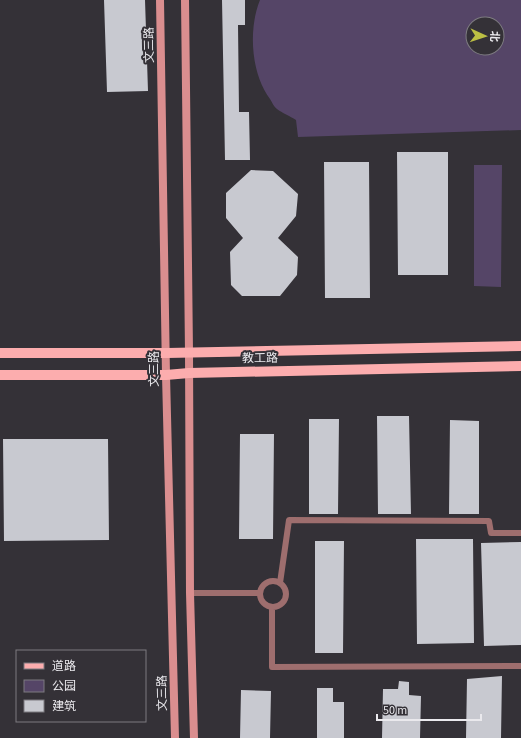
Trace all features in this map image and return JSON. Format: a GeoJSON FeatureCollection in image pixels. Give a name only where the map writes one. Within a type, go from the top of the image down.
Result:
{"type":"FeatureCollection","features":[{"type":"Feature","properties":{"kind":"main road","name":"文三路"},"geometry":{"type":"LineString","coordinates":[[160,0],[167,353],[166,375],[175,738]]}},
{"type":"Feature","properties":{"kind":"main road"},"geometry":{"type":"LineString","coordinates":[[185,0],[190,593],[194,738]]}},
{"type":"Feature","properties":{"kind":"main road","name":"教工路"},"geometry":{"type":"LineString","coordinates":[[0,353],[167,353],[521,346]]}},
{"type":"Feature","properties":{"kind":"main road","name":"教工路"},"geometry":{"type":"LineString","coordinates":[[0,375],[166,375],[189,373],[521,366]]}},
{"type":"Feature","properties":{"kind":"lane"},"geometry":{"type":"LineString","coordinates":[[280,583],[290,520],[489,521],[491,533],[521,533]]}},
{"type":"Feature","properties":{"kind":"lane"},"geometry":{"type":"LineString","coordinates":[[271,581],[280,583],[285,590],[285,598],[280,605],[272,607],[264,604],[260,593],[263,585],[271,581]]}},
{"type":"Feature","properties":{"kind":"lane"},"geometry":{"type":"LineString","coordinates":[[190,593],[260,593]]}},
{"type":"Feature","properties":{"kind":"lane"},"geometry":{"type":"LineString","coordinates":[[272,607],[272,667],[521,666]]}},
{"type":"Feature","properties":{"kind":"green space"},"geometry":{"type":"Polygon","coordinates":[[[260,0],[521,0],[521,130],[298,137],[296,120],[275,107],[264,89],[259,77],[253,51],[254,24],[260,0]]]}},
{"type":"Feature","properties":{"kind":"green space"},"geometry":{"type":"Polygon","coordinates":[[[474,165],[502,165],[501,287],[474,286],[474,165]]]}},
{"type":"Feature","properties":{"kind":"building"},"geometry":{"type":"Polygon","coordinates":[[[104,0],[145,0],[148,91],[107,92],[104,0]]]}},
{"type":"Feature","properties":{"kind":"building"},"geometry":{"type":"Polygon","coordinates":[[[222,0],[245,0],[245,25],[238,25],[239,112],[249,112],[250,160],[225,160],[222,0]]]}},
{"type":"Feature","properties":{"kind":"building"},"geometry":{"type":"Polygon","coordinates":[[[397,152],[448,152],[448,275],[398,275],[397,152]]]}},
{"type":"Feature","properties":{"kind":"building"},"geometry":{"type":"Polygon","coordinates":[[[324,162],[369,162],[370,298],[325,298],[324,162]]]}},
{"type":"Feature","properties":{"kind":"building"},"geometry":{"type":"Polygon","coordinates":[[[251,170],[273,171],[298,194],[296,216],[278,238],[298,257],[297,275],[280,296],[242,296],[231,285],[230,252],[243,238],[226,218],[226,193],[251,170]]]}},
{"type":"Feature","properties":{"kind":"building"},"geometry":{"type":"Polygon","coordinates":[[[377,416],[409,416],[411,514],[378,514],[377,416]]]}},
{"type":"Feature","properties":{"kind":"building"},"geometry":{"type":"Polygon","coordinates":[[[309,419],[339,419],[338,514],[309,514],[309,419]]]}},
{"type":"Feature","properties":{"kind":"building"},"geometry":{"type":"Polygon","coordinates":[[[450,420],[479,421],[479,514],[449,514],[450,420]]]}},
{"type":"Feature","properties":{"kind":"building"},"geometry":{"type":"Polygon","coordinates":[[[240,434],[274,434],[273,539],[239,539],[240,434]]]}},
{"type":"Feature","properties":{"kind":"building"},"geometry":{"type":"Polygon","coordinates":[[[3,439],[108,439],[109,540],[4,541],[3,439]]]}},
{"type":"Feature","properties":{"kind":"building"},"geometry":{"type":"Polygon","coordinates":[[[416,539],[473,539],[474,643],[417,644],[416,539]]]}},
{"type":"Feature","properties":{"kind":"building"},"geometry":{"type":"Polygon","coordinates":[[[315,541],[344,541],[343,653],[315,653],[315,541]]]}},
{"type":"Feature","properties":{"kind":"building"},"geometry":{"type":"Polygon","coordinates":[[[521,542],[521,645],[484,646],[481,543],[521,542]]]}},
{"type":"Feature","properties":{"kind":"building"},"geometry":{"type":"Polygon","coordinates":[[[502,676],[501,738],[466,738],[467,679],[502,676]]]}},
{"type":"Feature","properties":{"kind":"building"},"geometry":{"type":"Polygon","coordinates":[[[399,681],[409,682],[409,695],[421,696],[420,738],[382,738],[383,689],[398,689],[399,681]]]}},
{"type":"Feature","properties":{"kind":"building"},"geometry":{"type":"Polygon","coordinates":[[[317,688],[333,688],[333,702],[344,702],[344,738],[317,738],[317,688]]]}},
{"type":"Feature","properties":{"kind":"building"},"geometry":{"type":"Polygon","coordinates":[[[241,690],[271,691],[270,738],[240,738],[241,690]]]}}]}
